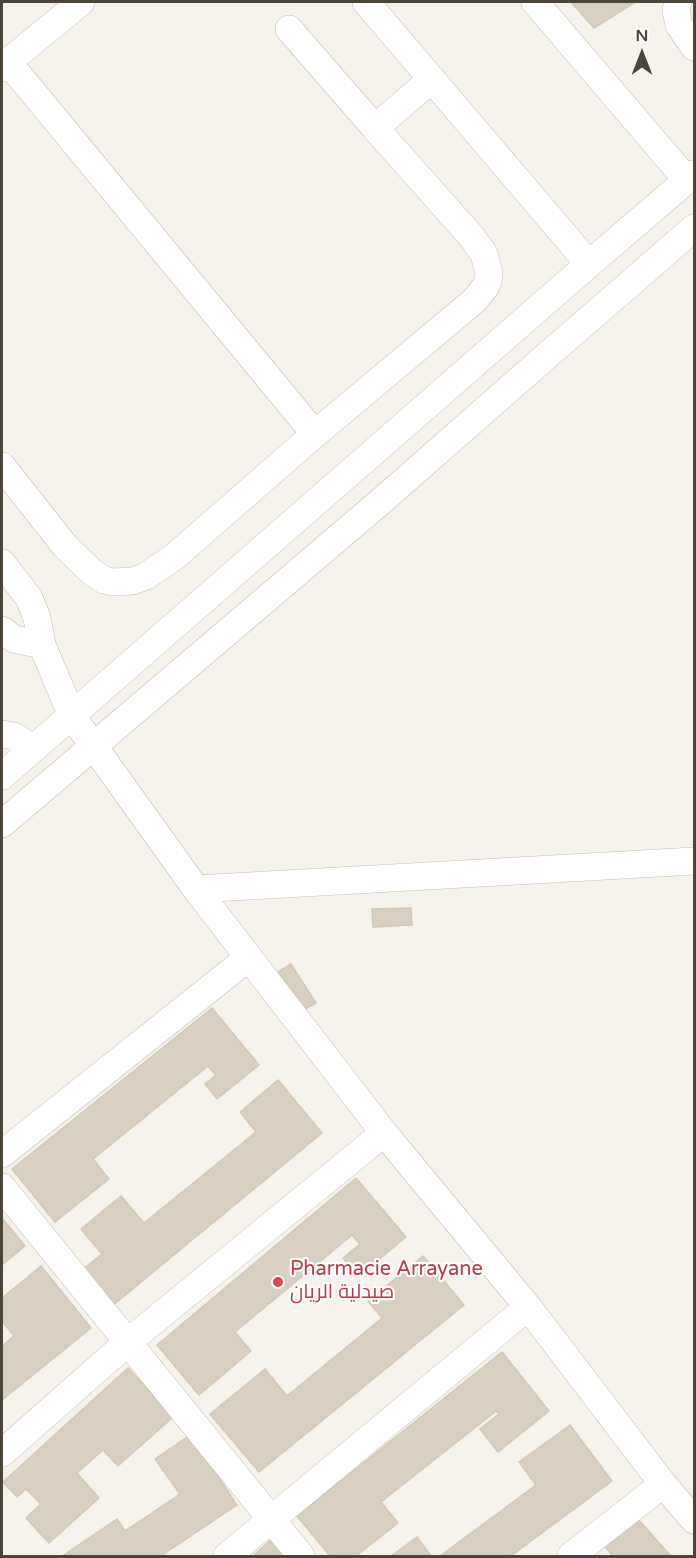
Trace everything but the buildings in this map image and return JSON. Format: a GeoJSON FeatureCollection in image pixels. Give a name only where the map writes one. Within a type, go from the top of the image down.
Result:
{"type":"FeatureCollection","features":[{"type":"Feature","properties":{"kind":"street"},"geometry":{"type":"LineString","coordinates":[[81,2],[4,65],[315,434]]}},
{"type":"Feature","properties":{"kind":"street"},"geometry":{"type":"LineString","coordinates":[[366,2],[589,264]]}},
{"type":"Feature","properties":{"kind":"street"},"geometry":{"type":"LineString","coordinates":[[2,776],[691,177],[535,2]]}},
{"type":"Feature","properties":{"kind":"street"},"geometry":{"type":"LineString","coordinates":[[678,2],[676,10],[679,25],[694,47]]}},
{"type":"Feature","properties":{"kind":"street"},"geometry":{"type":"LineString","coordinates":[[2,466],[79,561],[104,580],[121,582],[146,576],[174,557],[315,434],[475,300],[486,286],[489,273],[484,254],[471,236],[289,29]]}},
{"type":"Feature","properties":{"kind":"street"},"geometry":{"type":"LineString","coordinates":[[375,128],[432,79]]}},
{"type":"Feature","properties":{"kind":"street"},"geometry":{"type":"LineString","coordinates":[[2,824],[380,503],[694,228]]}},
{"type":"Feature","properties":{"kind":"street"},"geometry":{"type":"LineString","coordinates":[[2,563],[29,598],[37,618],[42,645],[72,716],[196,889],[384,1133],[528,1307],[663,1484],[694,1520]]}},
{"type":"Feature","properties":{"kind":"street"},"geometry":{"type":"LineString","coordinates":[[6,638],[42,645]]}},
{"type":"Feature","properties":{"kind":"street"},"geometry":{"type":"LineString","coordinates":[[2,734],[14,736],[33,749]]}},
{"type":"Feature","properties":{"kind":"street"},"geometry":{"type":"LineString","coordinates":[[196,889],[694,861]]}},
{"type":"Feature","properties":{"kind":"street"},"geometry":{"type":"LineString","coordinates":[[2,1154],[248,958]]}},
{"type":"Feature","properties":{"kind":"street"},"geometry":{"type":"LineString","coordinates":[[2,1453],[128,1342],[384,1133]]}},
{"type":"Feature","properties":{"kind":"street"},"geometry":{"type":"LineString","coordinates":[[2,1187],[301,1557]]}},
{"type":"Feature","properties":{"kind":"street"},"geometry":{"type":"LineString","coordinates":[[227,1557],[528,1307]]}},
{"type":"Feature","properties":{"kind":"street"},"geometry":{"type":"LineString","coordinates":[[572,1557],[663,1484]]}},
{"type":"Feature","properties":{"kind":"place","name":"Pharmacie Arrayane صيدلية الريان"},"geometry":{"type":"Point","coordinates":[278,1282]}}]}
